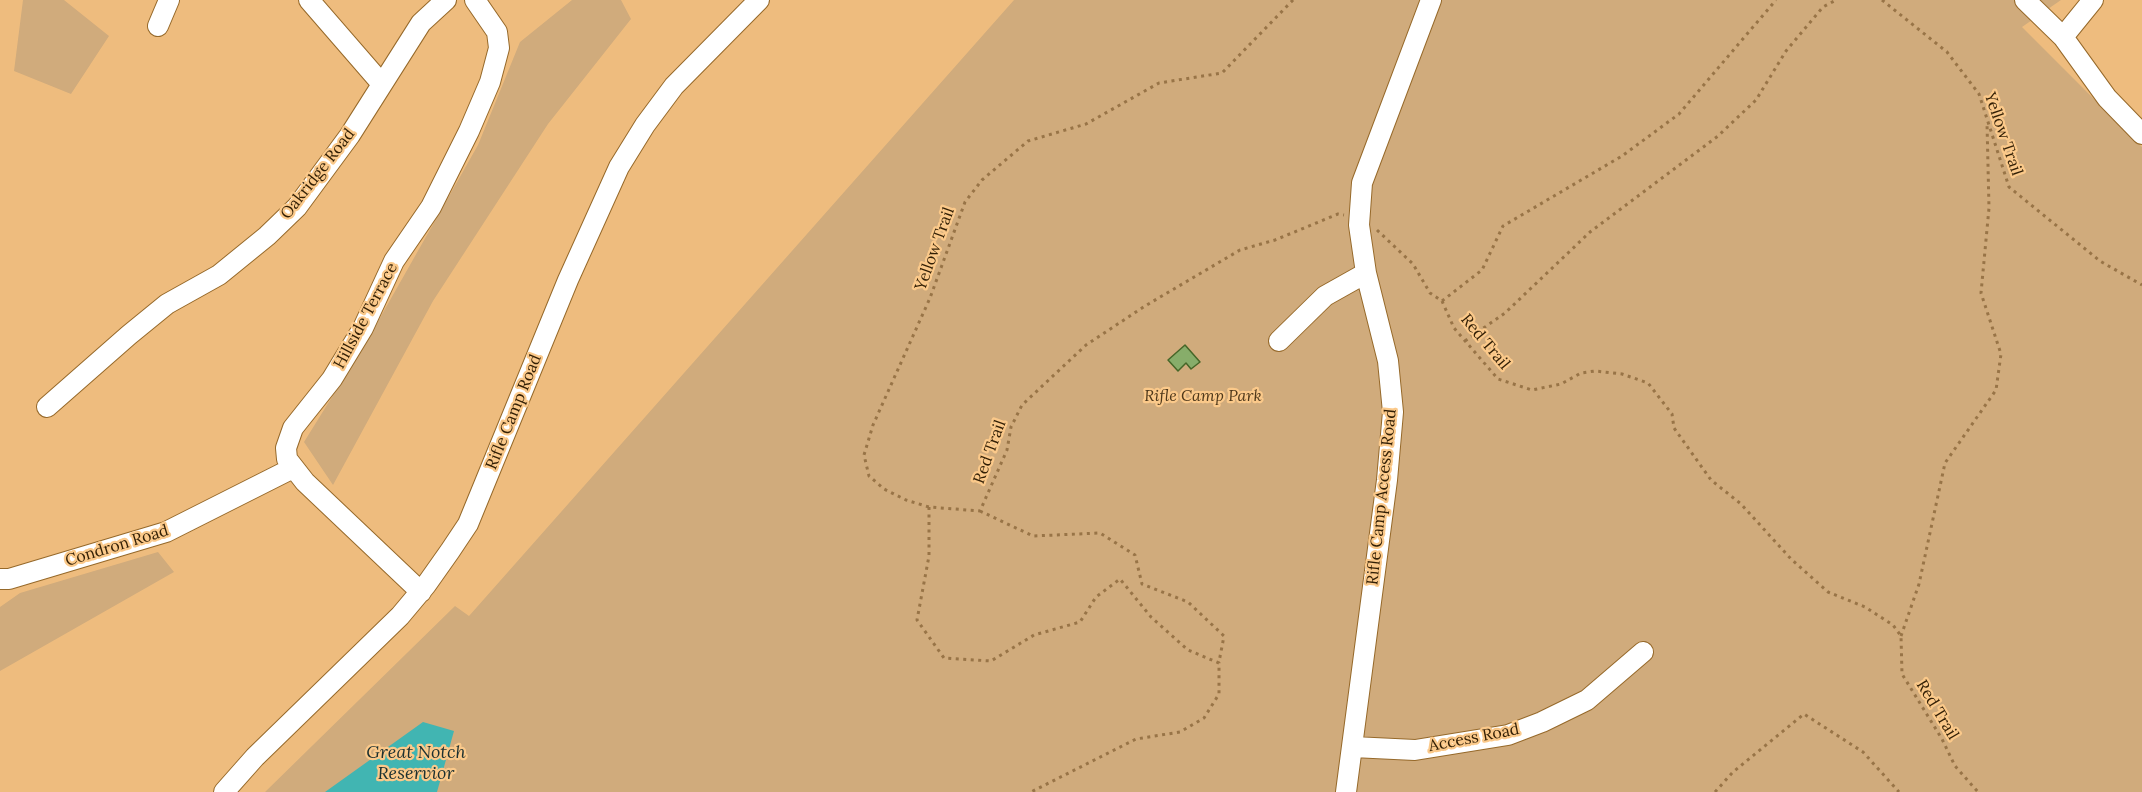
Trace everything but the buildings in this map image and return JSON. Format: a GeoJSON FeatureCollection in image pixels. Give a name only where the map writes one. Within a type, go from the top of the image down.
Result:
{"type":"FeatureCollection","features":[{"type":"Feature","properties":{"kind":"street"},"geometry":{"type":"LineString","coordinates":[[158,26],[169,0]]}},
{"type":"Feature","properties":{"kind":"street"},"geometry":{"type":"LineString","coordinates":[[309,0],[381,83]]}},
{"type":"Feature","properties":{"kind":"street","name":"Oakridge Road"},"geometry":{"type":"LineString","coordinates":[[47,408],[160,310],[219,275],[297,207],[350,135],[421,23],[446,0]]}},
{"type":"Feature","properties":{"kind":"street","name":"Hillside Terrace"},"geometry":{"type":"LineString","coordinates":[[293,468],[287,459],[288,436],[332,379],[363,328],[394,261],[431,207],[490,82],[499,48],[497,32],[475,0]]}},
{"type":"Feature","properties":{"kind":"street","name":"Rifle Camp Road"},"geometry":{"type":"LineString","coordinates":[[224,792],[421,592],[468,524],[568,280],[619,167],[645,125],[674,86],[759,0]]}},
{"type":"Feature","properties":{"kind":"street","name":"Rifle Camp Access Road"},"geometry":{"type":"LineString","coordinates":[[1346,792],[1387,480],[1393,412],[1388,361],[1366,273],[1359,218],[1362,183],[1431,0]]}},
{"type":"Feature","properties":{"kind":"street"},"geometry":{"type":"LineString","coordinates":[[2025,0],[2063,37],[2107,98],[2142,134]]}},
{"type":"Feature","properties":{"kind":"street"},"geometry":{"type":"LineString","coordinates":[[2063,37],[2093,0]]}},
{"type":"Feature","properties":{"kind":"street"},"geometry":{"type":"LineString","coordinates":[[1279,341],[1325,296],[1366,273]]}},
{"type":"Feature","properties":{"kind":"street"},"geometry":{"type":"LineString","coordinates":[[293,468],[421,592]]}},
{"type":"Feature","properties":{"kind":"street","name":"Condron Road"},"geometry":{"type":"LineString","coordinates":[[0,579],[9,579],[166,532],[293,468]]}},
{"type":"Feature","properties":{"kind":"street","name":"Access Road"},"geometry":{"type":"LineString","coordinates":[[1353,747],[1415,750],[1508,735],[1542,722],[1587,700],[1644,652]]}},
{"type":"Feature","properties":{"kind":"path","name":"Yellow Trail"},"geometry":{"type":"LineString","coordinates":[[929,507],[884,489],[869,476],[864,455],[873,425],[930,298],[965,202],[982,180],[1028,141],[1086,124],[1159,83],[1222,73],[1293,0]]}},
{"type":"Feature","properties":{"kind":"path"},"geometry":{"type":"LineString","coordinates":[[1442,301],[1482,270],[1503,226],[1622,156],[1679,114],[1776,0]]}},
{"type":"Feature","properties":{"kind":"path"},"geometry":{"type":"LineString","coordinates":[[1465,341],[1505,312],[1590,232],[1718,136],[1756,100],[1786,51],[1823,7],[1836,0]]}},
{"type":"Feature","properties":{"kind":"path","name":"Yellow Trail"},"geometry":{"type":"LineString","coordinates":[[1882,0],[1947,52],[1979,94],[2009,187],[2100,261],[2142,285]]}},
{"type":"Feature","properties":{"kind":"path"},"geometry":{"type":"LineString","coordinates":[[1901,636],[1919,584],[1945,463],[1996,390],[2001,354],[1981,293],[1989,208],[1987,123]]}},
{"type":"Feature","properties":{"kind":"path","name":"Red Trail"},"geometry":{"type":"LineString","coordinates":[[980,511],[1007,450],[1011,427],[1022,405],[1086,345],[1145,306],[1240,250],[1275,240],[1338,214],[1359,218],[1384,235],[1413,264],[1430,293],[1442,301],[1454,328],[1498,379],[1532,390],[1561,384],[1581,373],[1595,371],[1622,374],[1648,383],[1672,414],[1674,428],[1711,480],[1741,504],[1808,575],[1828,592],[1875,613],[1893,625],[1901,636],[1902,674],[1942,739],[1955,766],[1978,792]]}},
{"type":"Feature","properties":{"kind":"path"},"geometry":{"type":"LineString","coordinates":[[1031,792],[1136,739],[1179,732],[1204,718],[1219,694],[1219,663],[1224,636],[1188,602],[1142,584],[1135,555],[1100,533],[1033,536],[980,511],[929,507],[928,556],[918,620],[944,658],[991,661],[1034,635],[1080,622],[1096,597],[1120,579],[1150,617],[1188,650],[1219,663]]}},
{"type":"Feature","properties":{"kind":"path"},"geometry":{"type":"LineString","coordinates":[[1715,792],[1733,772],[1804,714],[1863,752],[1899,792]]}},
{"type":"Feature","properties":{"kind":"green space"},"geometry":{"type":"Polygon","coordinates":[[[23,0],[64,0],[109,36],[71,94],[14,71],[23,0]]]}},
{"type":"Feature","properties":{"kind":"green space"},"geometry":{"type":"Polygon","coordinates":[[[572,0],[621,0],[631,19],[548,124],[433,301],[333,485],[304,442],[368,339],[478,145],[520,42],[572,0]]]}},
{"type":"Feature","properties":{"kind":"green space","name":"Rifle Camp Park"},"geometry":{"type":"Polygon","coordinates":[[[1014,0],[2061,0],[2022,27],[2142,147],[2142,792],[265,792],[455,606],[469,616],[1014,0]]]}},
{"type":"Feature","properties":{"kind":"green space"},"geometry":{"type":"Polygon","coordinates":[[[158,552],[174,572],[0,671],[0,607],[20,593],[158,552]]]}},
{"type":"Feature","properties":{"kind":"water","name":"Great Notch Reservior"},"geometry":{"type":"Polygon","coordinates":[[[423,722],[454,731],[437,792],[325,792],[423,722]]]}}]}
